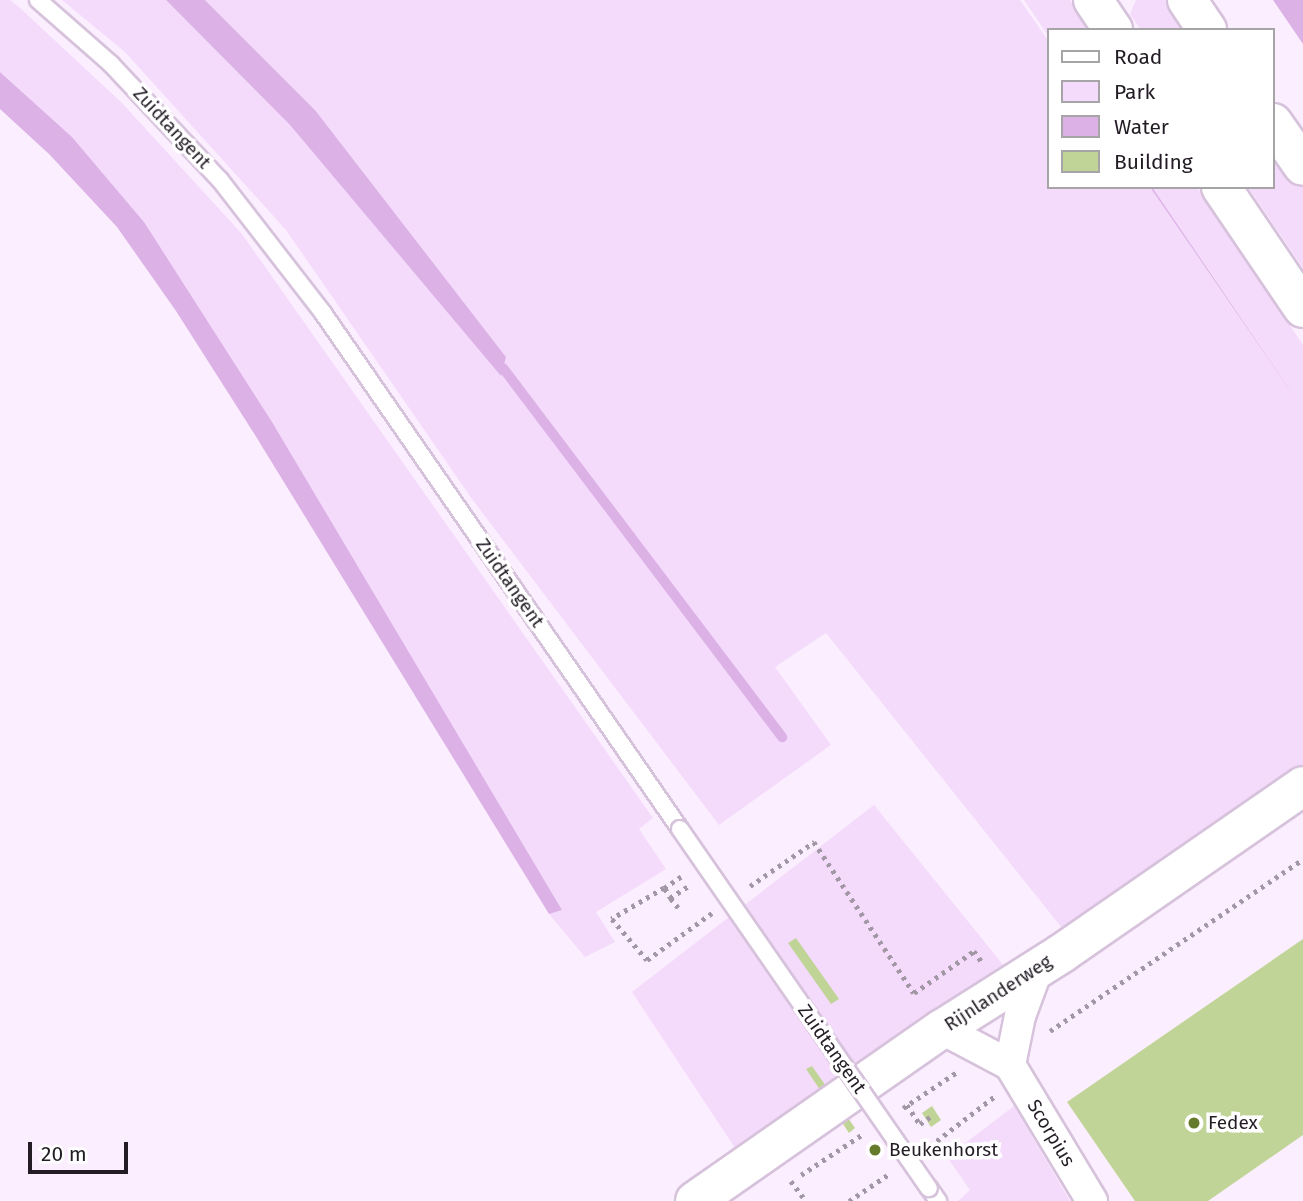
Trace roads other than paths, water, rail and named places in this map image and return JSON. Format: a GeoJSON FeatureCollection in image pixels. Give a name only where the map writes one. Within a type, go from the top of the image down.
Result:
{"type":"FeatureCollection","features":[{"type":"Feature","properties":{"kind":"street"},"geometry":{"type":"LineString","coordinates":[[1187,0],[1206,28]]}},
{"type":"Feature","properties":{"kind":"street"},"geometry":{"type":"LineString","coordinates":[[1275,127],[1303,166]]}},
{"type":"Feature","properties":{"kind":"street"},"geometry":{"type":"LineString","coordinates":[[1222,189],[1303,308]]}},
{"type":"Feature","properties":{"kind":"street","name":"Rijnlanderweg"},"geometry":{"type":"LineString","coordinates":[[695,1201],[942,1029],[1038,967],[1303,786]]}},
{"type":"Feature","properties":{"kind":"street"},"geometry":{"type":"LineString","coordinates":[[942,1029],[1010,1065],[1020,1016],[1038,967]]}},
{"type":"Feature","properties":{"kind":"street","name":"Scorpius"},"geometry":{"type":"LineString","coordinates":[[1010,1065],[1092,1201]]}},
{"type":"Feature","properties":{"kind":"lane","name":"Zuidtangent"},"geometry":{"type":"LineString","coordinates":[[38,0],[111,64],[220,180],[323,313],[934,1194]]}},
{"type":"Feature","properties":{"kind":"water"},"geometry":{"type":"Polygon","coordinates":[[[166,0],[205,0],[315,110],[506,357],[501,376],[290,125],[166,0]]]}},
{"type":"Feature","properties":{"kind":"water"},"geometry":{"type":"Polygon","coordinates":[[[1273,0],[1303,0],[1303,44],[1273,0]]]}},
{"type":"Feature","properties":{"kind":"water"},"geometry":{"type":"Polygon","coordinates":[[[0,72],[72,137],[144,222],[272,422],[562,910],[549,914],[176,311],[117,227],[49,154],[0,109],[0,72]]]}},
{"type":"Feature","properties":{"kind":"water"},"geometry":{"type":"Polygon","coordinates":[[[1151,189],[1153,189],[1303,409],[1151,189]]]}},
{"type":"Feature","properties":{"kind":"waterway"},"geometry":{"type":"LineString","coordinates":[[503,368],[782,737]]}},
{"type":"Feature","properties":{"kind":"place","name":"Fedex"},"geometry":{"type":"Point","coordinates":[1194,1123]}},
{"type":"Feature","properties":{"kind":"place","name":"Beukenhorst"},"geometry":{"type":"Point","coordinates":[875,1150]}}]}
